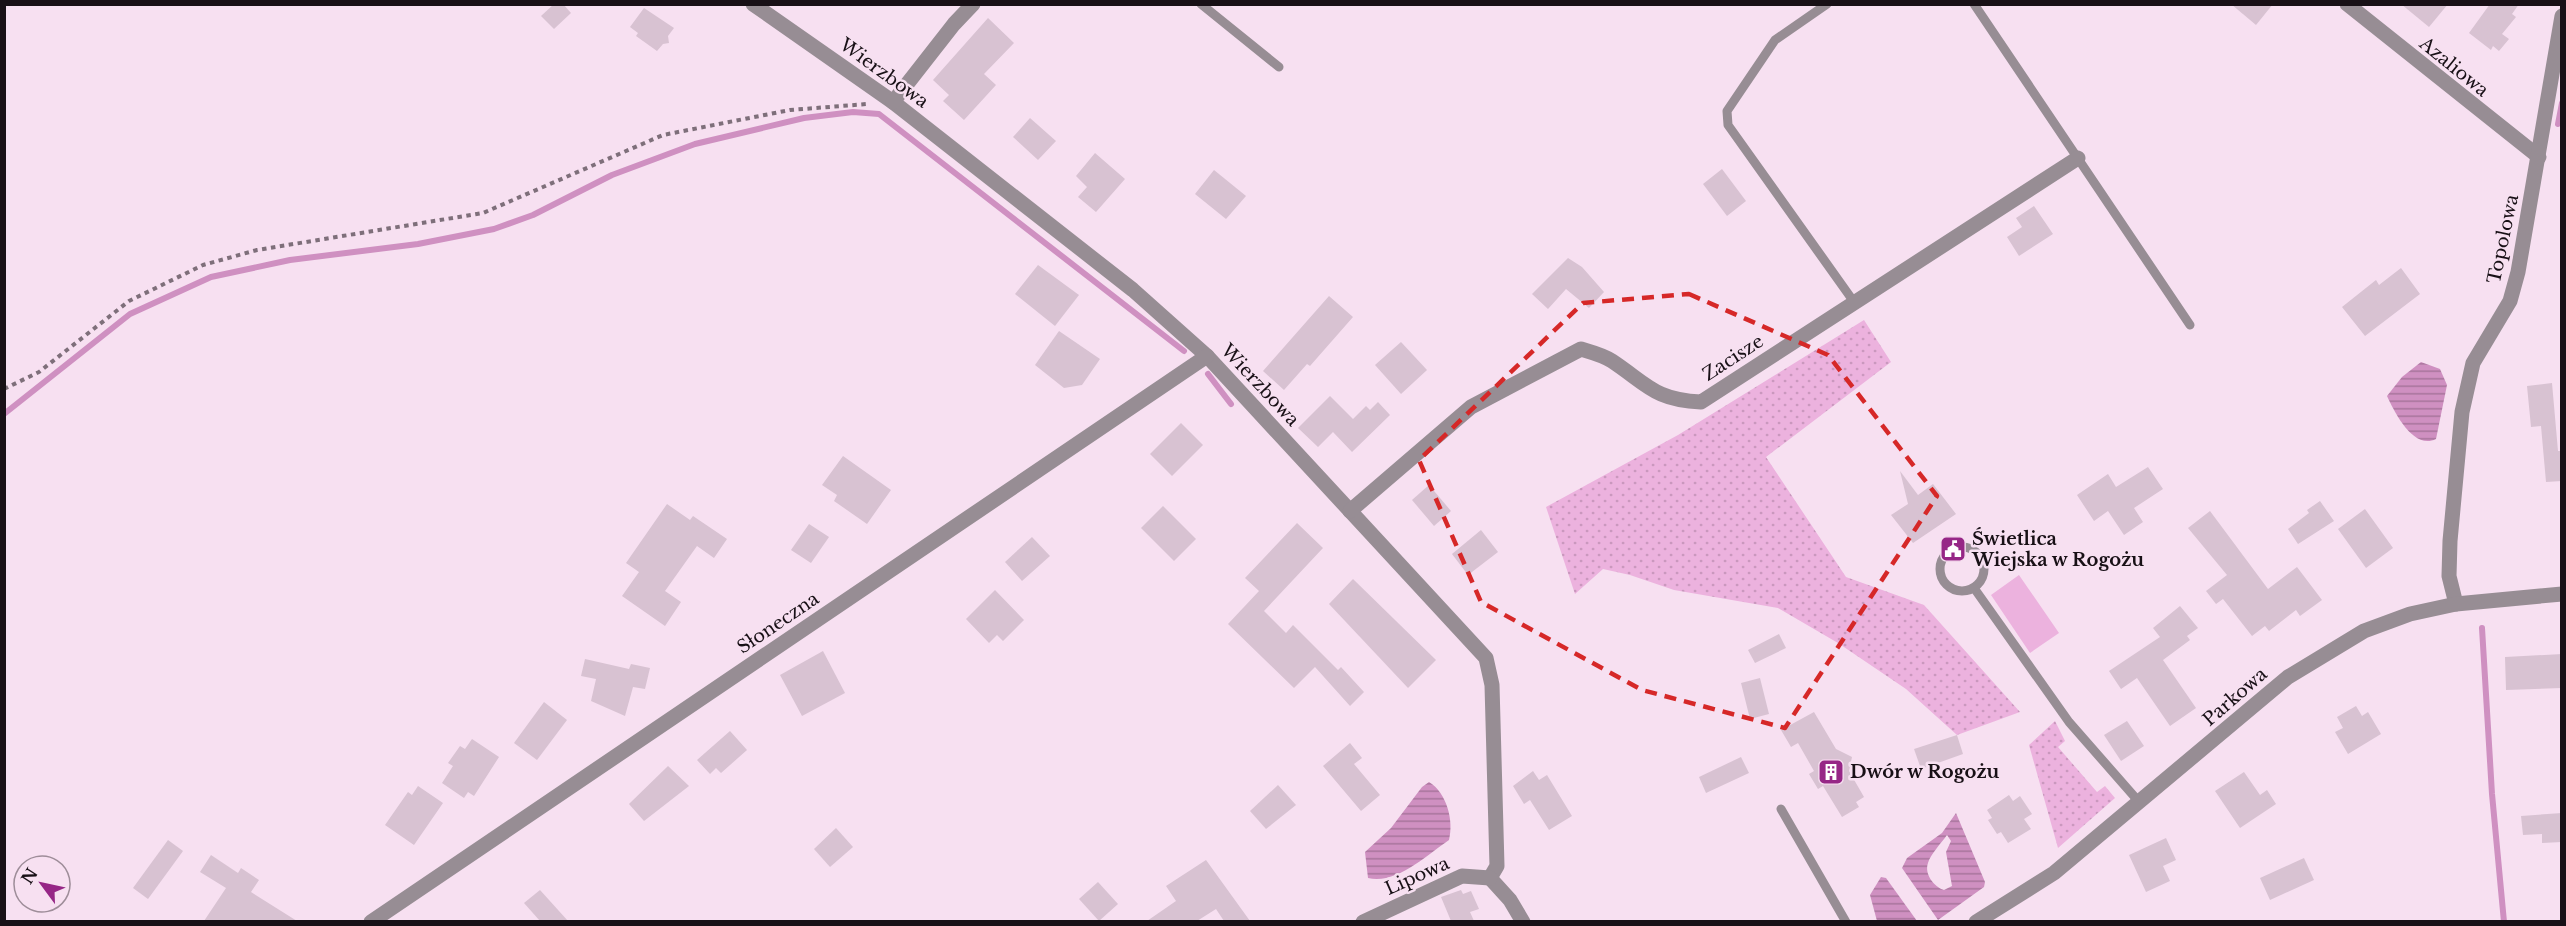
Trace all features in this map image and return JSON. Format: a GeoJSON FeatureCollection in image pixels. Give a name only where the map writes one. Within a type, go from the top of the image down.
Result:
{"type":"FeatureCollection","features":[{"type":"Feature","properties":{"kind":"street","name":"Wierzbowa"},"geometry":{"type":"LineString","coordinates":[[753,4],[893,102],[1133,290],[1207,356],[1486,658],[1492,685],[1497,866],[1490,878]]}},
{"type":"Feature","properties":{"kind":"street"},"geometry":{"type":"LineString","coordinates":[[893,102],[954,24],[973,4]]}},
{"type":"Feature","properties":{"kind":"street","name":"Azaliowa"},"geometry":{"type":"LineString","coordinates":[[2347,4],[2540,157]]}},
{"type":"Feature","properties":{"kind":"street","name":"Topolowa"},"geometry":{"type":"LineString","coordinates":[[2456,604],[2449,576],[2450,541],[2462,412],[2473,363],[2510,301],[2540,157],[2562,16]]}},
{"type":"Feature","properties":{"kind":"street","name":"Zacisze"},"geometry":{"type":"LineString","coordinates":[[1350,511],[1470,407],[1581,349],[1610,360],[1652,391],[1675,401],[1701,402],[2078,159]]}},
{"type":"Feature","properties":{"kind":"street","name":"Słoneczna"},"geometry":{"type":"LineString","coordinates":[[371,921],[1207,356]]}},
{"type":"Feature","properties":{"kind":"street","name":"Parkowa"},"geometry":{"type":"LineString","coordinates":[[1976,921],[2054,873],[2140,803],[2288,676],[2364,631],[2410,614],[2456,604],[2562,594]]}},
{"type":"Feature","properties":{"kind":"street","name":"Lipowa"},"geometry":{"type":"LineString","coordinates":[[1363,921],[1462,876],[1490,878]]}},
{"type":"Feature","properties":{"kind":"street"},"geometry":{"type":"LineString","coordinates":[[1490,878],[1510,900],[1524,921]]}},
{"type":"Feature","properties":{"kind":"lane"},"geometry":{"type":"LineString","coordinates":[[1202,4],[1279,67]]}},
{"type":"Feature","properties":{"kind":"lane"},"geometry":{"type":"LineString","coordinates":[[1827,4],[1775,39],[1727,111],[1728,125],[1854,302]]}},
{"type":"Feature","properties":{"kind":"lane"},"geometry":{"type":"LineString","coordinates":[[1974,4],[2190,325]]}},
{"type":"Feature","properties":{"kind":"lane"},"geometry":{"type":"LineString","coordinates":[[1955,548],[1968,548],[1978,554],[1984,566],[1982,579],[1974,588],[1962,592],[1950,589],[1941,579],[1940,567],[1944,555],[1955,548]]}},
{"type":"Feature","properties":{"kind":"lane"},"geometry":{"type":"LineString","coordinates":[[1974,588],[2069,722],[2140,803]]}},
{"type":"Feature","properties":{"kind":"lane"},"geometry":{"type":"LineString","coordinates":[[1781,809],[1846,921]]}},
{"type":"Feature","properties":{"kind":"path"},"geometry":{"type":"LineString","coordinates":[[4,389],[39,372],[129,301],[203,265],[256,250],[483,213],[560,182],[663,135],[790,110],[893,102]]}},
{"type":"Feature","properties":{"kind":"highlighted area"},"geometry":{"type":"Polygon","coordinates":[[[1689,294],[1828,355],[1937,496],[1785,728],[1642,690],[1481,602],[1419,460],[1583,303],[1689,294]]]}},
{"type":"Feature","properties":{"kind":"shaded area"},"geometry":{"type":"Polygon","coordinates":[[[1864,320],[1891,362],[1766,457],[1846,577],[1924,605],[2020,712],[1957,735],[1906,689],[1838,643],[1778,608],[1674,590],[1630,575],[1603,569],[1575,594],[1546,507],[1678,435],[1864,320]]]}},
{"type":"Feature","properties":{"kind":"shaded area"},"geometry":{"type":"Polygon","coordinates":[[[2421,362],[2440,369],[2447,385],[2436,439],[2428,441],[2412,435],[2400,420],[2387,396],[2402,377],[2421,362]]]}},
{"type":"Feature","properties":{"kind":"shaded area"},"geometry":{"type":"Polygon","coordinates":[[[2019,575],[2059,633],[2030,653],[1991,595],[2019,575]]]}},
{"type":"Feature","properties":{"kind":"shaded area"},"geometry":{"type":"Polygon","coordinates":[[[2055,721],[2065,741],[2058,747],[2097,792],[2105,786],[2115,798],[2058,848],[2029,745],[2055,721]]]}},
{"type":"Feature","properties":{"kind":"shaded area"},"geometry":{"type":"Polygon","coordinates":[[[1429,782],[1440,793],[1448,808],[1451,824],[1449,840],[1400,873],[1379,879],[1368,878],[1365,852],[1391,828],[1422,787],[1429,782]]]}},
{"type":"Feature","properties":{"kind":"shaded area"},"geometry":{"type":"Polygon","coordinates":[[[1956,813],[1985,882],[1984,887],[1938,920],[1902,868],[1907,858],[1942,833],[1956,813]],[[1947,835],[1931,856],[1927,867],[1931,880],[1944,890],[1952,886],[1946,852],[1951,841],[1947,835]]]}},
{"type":"Feature","properties":{"kind":"shaded area"},"geometry":{"type":"Polygon","coordinates":[[[1881,877],[1886,878],[1917,921],[1877,921],[1870,895],[1881,877]]]}},
{"type":"Feature","properties":{"kind":"building"},"geometry":{"type":"Polygon","coordinates":[[[554,4],[563,4],[571,13],[554,29],[541,16],[554,4]]]}},
{"type":"Feature","properties":{"kind":"building"},"geometry":{"type":"Polygon","coordinates":[[[2231,4],[2273,4],[2256,25],[2231,4]]]}},
{"type":"Feature","properties":{"kind":"building"},"geometry":{"type":"Polygon","coordinates":[[[2401,4],[2448,4],[2429,27],[2401,4]]]}},
{"type":"Feature","properties":{"kind":"building"},"geometry":{"type":"Polygon","coordinates":[[[2490,4],[2519,4],[2512,14],[2516,17],[2502,34],[2509,39],[2499,51],[2493,46],[2491,50],[2469,33],[2490,4]]]}},
{"type":"Feature","properties":{"kind":"building"},"geometry":{"type":"Polygon","coordinates":[[[644,8],[674,28],[668,36],[669,43],[663,44],[657,51],[636,36],[638,33],[630,27],[644,8]]]}},
{"type":"Feature","properties":{"kind":"building"},"geometry":{"type":"Polygon","coordinates":[[[988,18],[1014,43],[984,74],[996,85],[964,120],[943,101],[949,95],[933,80],[988,18]]]}},
{"type":"Feature","properties":{"kind":"building"},"geometry":{"type":"Polygon","coordinates":[[[1030,118],[1056,141],[1038,160],[1013,137],[1030,118]]]}},
{"type":"Feature","properties":{"kind":"building"},"geometry":{"type":"Polygon","coordinates":[[[1095,153],[1125,179],[1096,212],[1078,197],[1087,187],[1076,176],[1095,153]]]}},
{"type":"Feature","properties":{"kind":"building"},"geometry":{"type":"Polygon","coordinates":[[[1722,169],[1746,201],[1727,216],[1703,184],[1722,169]]]}},
{"type":"Feature","properties":{"kind":"building"},"geometry":{"type":"Polygon","coordinates":[[[1214,170],[1246,196],[1226,219],[1195,194],[1214,170]]]}},
{"type":"Feature","properties":{"kind":"building"},"geometry":{"type":"Polygon","coordinates":[[[2034,206],[2053,234],[2019,256],[2007,237],[2022,227],[2016,218],[2034,206]]]}},
{"type":"Feature","properties":{"kind":"building"},"geometry":{"type":"Polygon","coordinates":[[[1568,258],[1582,267],[1604,292],[1589,308],[1566,289],[1548,309],[1532,294],[1568,258]]]}},
{"type":"Feature","properties":{"kind":"building"},"geometry":{"type":"Polygon","coordinates":[[[1038,265],[1079,295],[1055,326],[1015,294],[1038,265]]]}},
{"type":"Feature","properties":{"kind":"building"},"geometry":{"type":"Polygon","coordinates":[[[2401,268],[2420,294],[2365,336],[2342,307],[2376,280],[2379,285],[2401,268]]]}},
{"type":"Feature","properties":{"kind":"building"},"geometry":{"type":"Polygon","coordinates":[[[1329,296],[1353,317],[1310,366],[1307,364],[1284,390],[1263,371],[1329,296]]]}},
{"type":"Feature","properties":{"kind":"building"},"geometry":{"type":"Polygon","coordinates":[[[1059,331],[1100,359],[1082,385],[1064,388],[1035,365],[1059,331]]]}},
{"type":"Feature","properties":{"kind":"building"},"geometry":{"type":"Polygon","coordinates":[[[1401,342],[1427,370],[1401,394],[1375,365],[1401,342]]]}},
{"type":"Feature","properties":{"kind":"building"},"geometry":{"type":"Polygon","coordinates":[[[2552,383],[2558,451],[2562,451],[2562,481],[2546,482],[2541,426],[2531,427],[2527,386],[2552,383]]]}},
{"type":"Feature","properties":{"kind":"building"},"geometry":{"type":"Polygon","coordinates":[[[1330,396],[1353,419],[1366,406],[1370,410],[1378,402],[1390,415],[1352,452],[1333,432],[1318,447],[1298,428],[1330,396]]]}},
{"type":"Feature","properties":{"kind":"building"},"geometry":{"type":"Polygon","coordinates":[[[1181,423],[1203,445],[1172,476],[1150,454],[1181,423]]]}},
{"type":"Feature","properties":{"kind":"building"},"geometry":{"type":"Polygon","coordinates":[[[843,456],[891,490],[867,524],[834,501],[837,495],[822,485],[843,456]]]}},
{"type":"Feature","properties":{"kind":"building"},"geometry":{"type":"Polygon","coordinates":[[[2148,467],[2163,489],[2134,508],[2143,522],[2124,535],[2108,511],[2094,521],[2077,495],[2108,474],[2116,487],[2148,467]]]}},
{"type":"Feature","properties":{"kind":"building"},"geometry":{"type":"Polygon","coordinates":[[[1900,471],[1918,495],[1933,484],[1956,514],[1913,543],[1891,515],[1908,504],[1900,471]]]}},
{"type":"Feature","properties":{"kind":"building"},"geometry":{"type":"Polygon","coordinates":[[[1429,485],[1451,511],[1434,526],[1412,500],[1429,485]]]}},
{"type":"Feature","properties":{"kind":"building"},"geometry":{"type":"Polygon","coordinates":[[[2320,501],[2334,521],[2298,544],[2288,529],[2320,501]]]}},
{"type":"Feature","properties":{"kind":"building"},"geometry":{"type":"Polygon","coordinates":[[[667,504],[690,520],[693,516],[727,539],[714,558],[697,546],[665,591],[681,602],[665,626],[622,596],[639,572],[626,563],[667,504]]]}},
{"type":"Feature","properties":{"kind":"building"},"geometry":{"type":"Polygon","coordinates":[[[1163,506],[1196,539],[1174,561],[1141,528],[1163,506]]]}},
{"type":"Feature","properties":{"kind":"building"},"geometry":{"type":"Polygon","coordinates":[[[2365,509],[2393,548],[2366,568],[2338,529],[2365,509]]]}},
{"type":"Feature","properties":{"kind":"building"},"geometry":{"type":"Polygon","coordinates":[[[2210,511],[2268,589],[2297,567],[2322,600],[2300,616],[2296,610],[2269,631],[2265,626],[2252,636],[2223,599],[2216,604],[2206,591],[2227,575],[2188,528],[2210,511]]]}},
{"type":"Feature","properties":{"kind":"building"},"geometry":{"type":"Polygon","coordinates":[[[1297,523],[1323,548],[1264,611],[1286,633],[1293,625],[1338,670],[1341,667],[1364,692],[1350,706],[1315,667],[1294,688],[1228,624],[1259,591],[1245,578],[1297,523]]]}},
{"type":"Feature","properties":{"kind":"building"},"geometry":{"type":"Polygon","coordinates":[[[809,524],[829,537],[811,563],[791,550],[809,524]]]}},
{"type":"Feature","properties":{"kind":"building"},"geometry":{"type":"Polygon","coordinates":[[[1481,530],[1498,552],[1468,575],[1452,554],[1481,530]]]}},
{"type":"Feature","properties":{"kind":"building"},"geometry":{"type":"Polygon","coordinates":[[[1032,537],[1050,556],[1022,581],[1005,562],[1032,537]]]}},
{"type":"Feature","properties":{"kind":"building"},"geometry":{"type":"Polygon","coordinates":[[[1353,579],[1436,660],[1408,688],[1329,604],[1353,579]]]}},
{"type":"Feature","properties":{"kind":"building"},"geometry":{"type":"Polygon","coordinates":[[[995,590],[1024,620],[1003,641],[997,635],[989,643],[966,619],[995,590]]]}},
{"type":"Feature","properties":{"kind":"building"},"geometry":{"type":"Polygon","coordinates":[[[2180,606],[2198,628],[2187,636],[2190,640],[2163,660],[2196,708],[2170,726],[2137,678],[2121,689],[2109,671],[2160,637],[2153,628],[2180,606]]]}},
{"type":"Feature","properties":{"kind":"building"},"geometry":{"type":"Polygon","coordinates":[[[1779,634],[1786,648],[1755,663],[1748,650],[1779,634]]]}},
{"type":"Feature","properties":{"kind":"building"},"geometry":{"type":"Polygon","coordinates":[[[823,651],[845,693],[802,716],[780,675],[823,651]]]}},
{"type":"Feature","properties":{"kind":"building"},"geometry":{"type":"Polygon","coordinates":[[[2562,654],[2562,688],[2506,690],[2505,657],[2562,654]]]}},
{"type":"Feature","properties":{"kind":"building"},"geometry":{"type":"Polygon","coordinates":[[[585,659],[629,669],[631,664],[650,668],[645,689],[633,687],[625,716],[591,701],[596,679],[581,676],[585,659]]]}},
{"type":"Feature","properties":{"kind":"building"},"geometry":{"type":"Polygon","coordinates":[[[1760,678],[1769,714],[1750,719],[1741,683],[1760,678]]]}},
{"type":"Feature","properties":{"kind":"building"},"geometry":{"type":"Polygon","coordinates":[[[544,702],[567,720],[537,760],[514,743],[544,702]]]}},
{"type":"Feature","properties":{"kind":"building"},"geometry":{"type":"Polygon","coordinates":[[[2356,706],[2362,716],[2368,712],[2381,734],[2348,754],[2335,732],[2343,728],[2337,717],[2356,706]]]}},
{"type":"Feature","properties":{"kind":"building","name":"Dwór w Rogożu"},"geometry":{"type":"Polygon","coordinates":[[[1814,712],[1836,749],[1852,757],[1849,771],[1864,797],[1856,802],[1859,807],[1842,817],[1823,786],[1818,789],[1809,774],[1814,771],[1798,743],[1791,747],[1781,730],[1814,712]]]}},
{"type":"Feature","properties":{"kind":"building"},"geometry":{"type":"Polygon","coordinates":[[[2127,721],[2144,746],[2121,761],[2104,735],[2127,721]]]}},
{"type":"Feature","properties":{"kind":"building"},"geometry":{"type":"Polygon","coordinates":[[[730,731],[747,750],[721,773],[716,768],[710,774],[697,760],[730,731]]]}},
{"type":"Feature","properties":{"kind":"building"},"geometry":{"type":"Polygon","coordinates":[[[1957,735],[1963,754],[1921,769],[1914,749],[1957,735]]]}},
{"type":"Feature","properties":{"kind":"building"},"geometry":{"type":"Polygon","coordinates":[[[472,739],[499,757],[474,796],[468,792],[464,798],[442,783],[453,766],[448,763],[460,746],[465,749],[472,739]]]}},
{"type":"Feature","properties":{"kind":"building"},"geometry":{"type":"Polygon","coordinates":[[[1350,743],[1362,758],[1354,764],[1380,795],[1361,811],[1323,766],[1350,743]]]}},
{"type":"Feature","properties":{"kind":"building"},"geometry":{"type":"Polygon","coordinates":[[[1741,757],[1749,773],[1706,793],[1699,777],[1741,757]]]}},
{"type":"Feature","properties":{"kind":"building"},"geometry":{"type":"Polygon","coordinates":[[[668,766],[689,786],[644,821],[629,804],[668,766]]]}},
{"type":"Feature","properties":{"kind":"building"},"geometry":{"type":"Polygon","coordinates":[[[1533,771],[1539,780],[1547,775],[1572,816],[1549,830],[1530,800],[1524,804],[1513,786],[1533,771]]]}},
{"type":"Feature","properties":{"kind":"building"},"geometry":{"type":"Polygon","coordinates":[[[2244,772],[2260,795],[2267,790],[2276,804],[2240,828],[2215,791],[2244,772]]]}},
{"type":"Feature","properties":{"kind":"building"},"geometry":{"type":"Polygon","coordinates":[[[1278,785],[1296,805],[1266,829],[1250,811],[1278,785]]]}},
{"type":"Feature","properties":{"kind":"building"},"geometry":{"type":"Polygon","coordinates":[[[418,786],[443,803],[414,845],[385,825],[408,792],[412,795],[418,786]]]}},
{"type":"Feature","properties":{"kind":"building"},"geometry":{"type":"Polygon","coordinates":[[[2009,795],[2013,801],[2020,796],[2032,814],[2024,819],[2031,829],[2008,843],[2001,832],[1997,834],[1988,820],[1992,818],[1987,810],[2009,795]]]}},
{"type":"Feature","properties":{"kind":"building"},"geometry":{"type":"Polygon","coordinates":[[[2562,813],[2562,842],[2542,843],[2542,834],[2523,835],[2521,816],[2562,813]]]}},
{"type":"Feature","properties":{"kind":"building"},"geometry":{"type":"Polygon","coordinates":[[[836,828],[853,847],[830,867],[814,849],[836,828]]]}},
{"type":"Feature","properties":{"kind":"building"},"geometry":{"type":"Polygon","coordinates":[[[2166,838],[2176,860],[2163,866],[2170,881],[2146,892],[2129,855],[2166,838]]]}},
{"type":"Feature","properties":{"kind":"building"},"geometry":{"type":"Polygon","coordinates":[[[168,840],[183,851],[148,899],[133,888],[168,840]]]}},
{"type":"Feature","properties":{"kind":"building"},"geometry":{"type":"Polygon","coordinates":[[[211,855],[238,873],[241,868],[259,880],[251,892],[297,921],[204,921],[226,888],[200,872],[211,855]]]}},
{"type":"Feature","properties":{"kind":"building"},"geometry":{"type":"Polygon","coordinates":[[[2304,858],[2314,880],[2270,900],[2260,878],[2304,858]]]}},
{"type":"Feature","properties":{"kind":"building"},"geometry":{"type":"Polygon","coordinates":[[[1206,860],[1250,921],[1224,921],[1216,909],[1197,921],[1147,921],[1176,901],[1166,886],[1206,860]]]}},
{"type":"Feature","properties":{"kind":"building"},"geometry":{"type":"Polygon","coordinates":[[[1098,882],[1118,904],[1099,921],[1079,899],[1098,882]]]}},
{"type":"Feature","properties":{"kind":"building"},"geometry":{"type":"Polygon","coordinates":[[[540,890],[568,921],[540,921],[524,903],[540,890]]]}},
{"type":"Feature","properties":{"kind":"building"},"geometry":{"type":"Polygon","coordinates":[[[1461,890],[1463,894],[1471,891],[1479,909],[1470,912],[1474,921],[1451,921],[1441,897],[1461,890]]]}},
{"type":"Feature","properties":{"kind":"waterway"},"geometry":{"type":"LineString","coordinates":[[2558,124],[2562,103]]}},
{"type":"Feature","properties":{"kind":"waterway"},"geometry":{"type":"LineString","coordinates":[[4,414],[130,314],[211,277],[290,260],[418,244],[494,229],[533,215],[612,175],[695,144],[804,118],[853,112],[879,114],[1184,351]]}},
{"type":"Feature","properties":{"kind":"waterway"},"geometry":{"type":"LineString","coordinates":[[1208,374],[1231,404]]}},
{"type":"Feature","properties":{"kind":"waterway"},"geometry":{"type":"LineString","coordinates":[[2482,628],[2492,794],[2504,922]]}},
{"type":"Feature","properties":{"kind":"place","name":"Świetlica Wiejska w Rogożu"},"geometry":{"type":"Point","coordinates":[1953,549]}},
{"type":"Feature","properties":{"kind":"place","name":"Dwór w Rogożu"},"geometry":{"type":"Point","coordinates":[1831,772]}}]}
